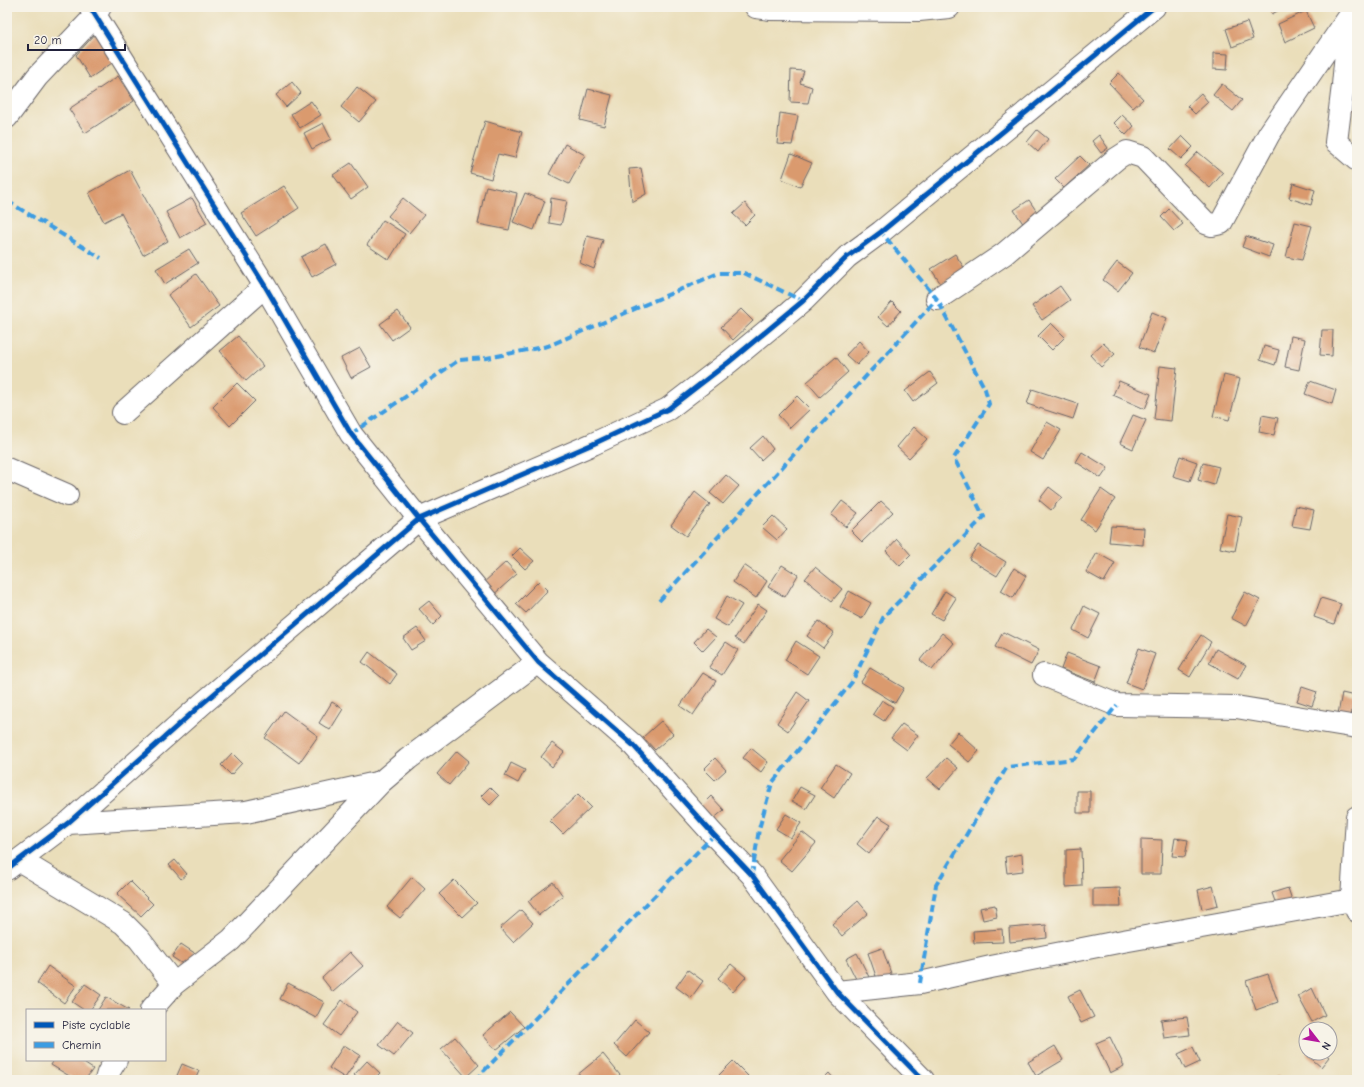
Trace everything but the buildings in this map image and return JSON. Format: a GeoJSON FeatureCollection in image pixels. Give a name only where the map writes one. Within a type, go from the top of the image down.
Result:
{"type":"FeatureCollection","features":[{"type":"Feature","properties":{"kind":"street"},"geometry":{"type":"LineString","coordinates":[[756,7],[771,9],[920,10],[949,7]]}},
{"type":"Feature","properties":{"kind":"street"},"geometry":{"type":"LineString","coordinates":[[174,984],[139,939],[122,923],[13,864],[68,822],[197,709],[419,519],[593,444],[668,409],[802,302],[847,257],[880,232],[1154,7]]}},
{"type":"Feature","properties":{"kind":"street"},"geometry":{"type":"LineString","coordinates":[[7,117],[37,77],[95,10],[266,286],[351,434],[419,519],[538,662],[633,745],[752,875],[837,992],[923,1080]]}},
{"type":"Feature","properties":{"kind":"street"},"geometry":{"type":"LineString","coordinates":[[1349,12],[1343,85],[1336,142],[1357,160]]}},
{"type":"Feature","properties":{"kind":"street"},"geometry":{"type":"LineString","coordinates":[[937,299],[1004,254],[1116,159],[1127,152],[1143,157],[1206,223],[1212,225],[1221,223],[1269,134],[1349,12]]}},
{"type":"Feature","properties":{"kind":"street"},"geometry":{"type":"LineString","coordinates":[[123,413],[266,286]]}},
{"type":"Feature","properties":{"kind":"street"},"geometry":{"type":"LineString","coordinates":[[7,469],[67,495]]}},
{"type":"Feature","properties":{"kind":"street"},"geometry":{"type":"LineString","coordinates":[[152,1009],[174,984],[231,940],[381,782],[408,759],[538,662]]}},
{"type":"Feature","properties":{"kind":"street"},"geometry":{"type":"LineString","coordinates":[[1044,675],[1117,705],[1236,707],[1357,727]]}},
{"type":"Feature","properties":{"kind":"street"},"geometry":{"type":"LineString","coordinates":[[68,822],[246,812],[381,782]]}},
{"type":"Feature","properties":{"kind":"street"},"geometry":{"type":"LineString","coordinates":[[837,992],[920,984],[991,967],[1124,941],[1354,906],[1357,817]]}},
{"type":"Feature","properties":{"kind":"street"},"geometry":{"type":"LineString","coordinates":[[106,1080],[108,1073],[115,1061]]}},
{"type":"Feature","properties":{"kind":"marked path"},"geometry":{"type":"LineString","coordinates":[[7,201],[101,258]]}},
{"type":"Feature","properties":{"kind":"marked path"},"geometry":{"type":"LineString","coordinates":[[752,875],[759,829],[772,783],[852,682],[884,616],[984,517],[954,458],[989,404],[985,389],[937,299],[881,232]]}},
{"type":"Feature","properties":{"kind":"marked path"},"geometry":{"type":"LineString","coordinates":[[351,434],[459,360],[487,358],[548,346],[719,273],[744,273],[803,301]]}},
{"type":"Feature","properties":{"kind":"marked path"},"geometry":{"type":"LineString","coordinates":[[659,601],[937,299]]}},
{"type":"Feature","properties":{"kind":"marked path"},"geometry":{"type":"LineString","coordinates":[[920,983],[936,885],[1007,767],[1074,759],[1117,705]]}},
{"type":"Feature","properties":{"kind":"marked path"},"geometry":{"type":"LineString","coordinates":[[475,1080],[714,835]]}},
{"type":"Feature","properties":{"kind":"cycle path"},"geometry":{"type":"LineString","coordinates":[[90,7],[265,286],[351,434],[419,519],[538,662],[633,745],[752,875],[837,992],[923,1080]]}},
{"type":"Feature","properties":{"kind":"cycle path"},"geometry":{"type":"LineString","coordinates":[[7,869],[68,823],[202,704],[419,519],[593,444],[668,409],[729,362],[803,301],[847,257],[881,232],[1154,7]]}}]}
